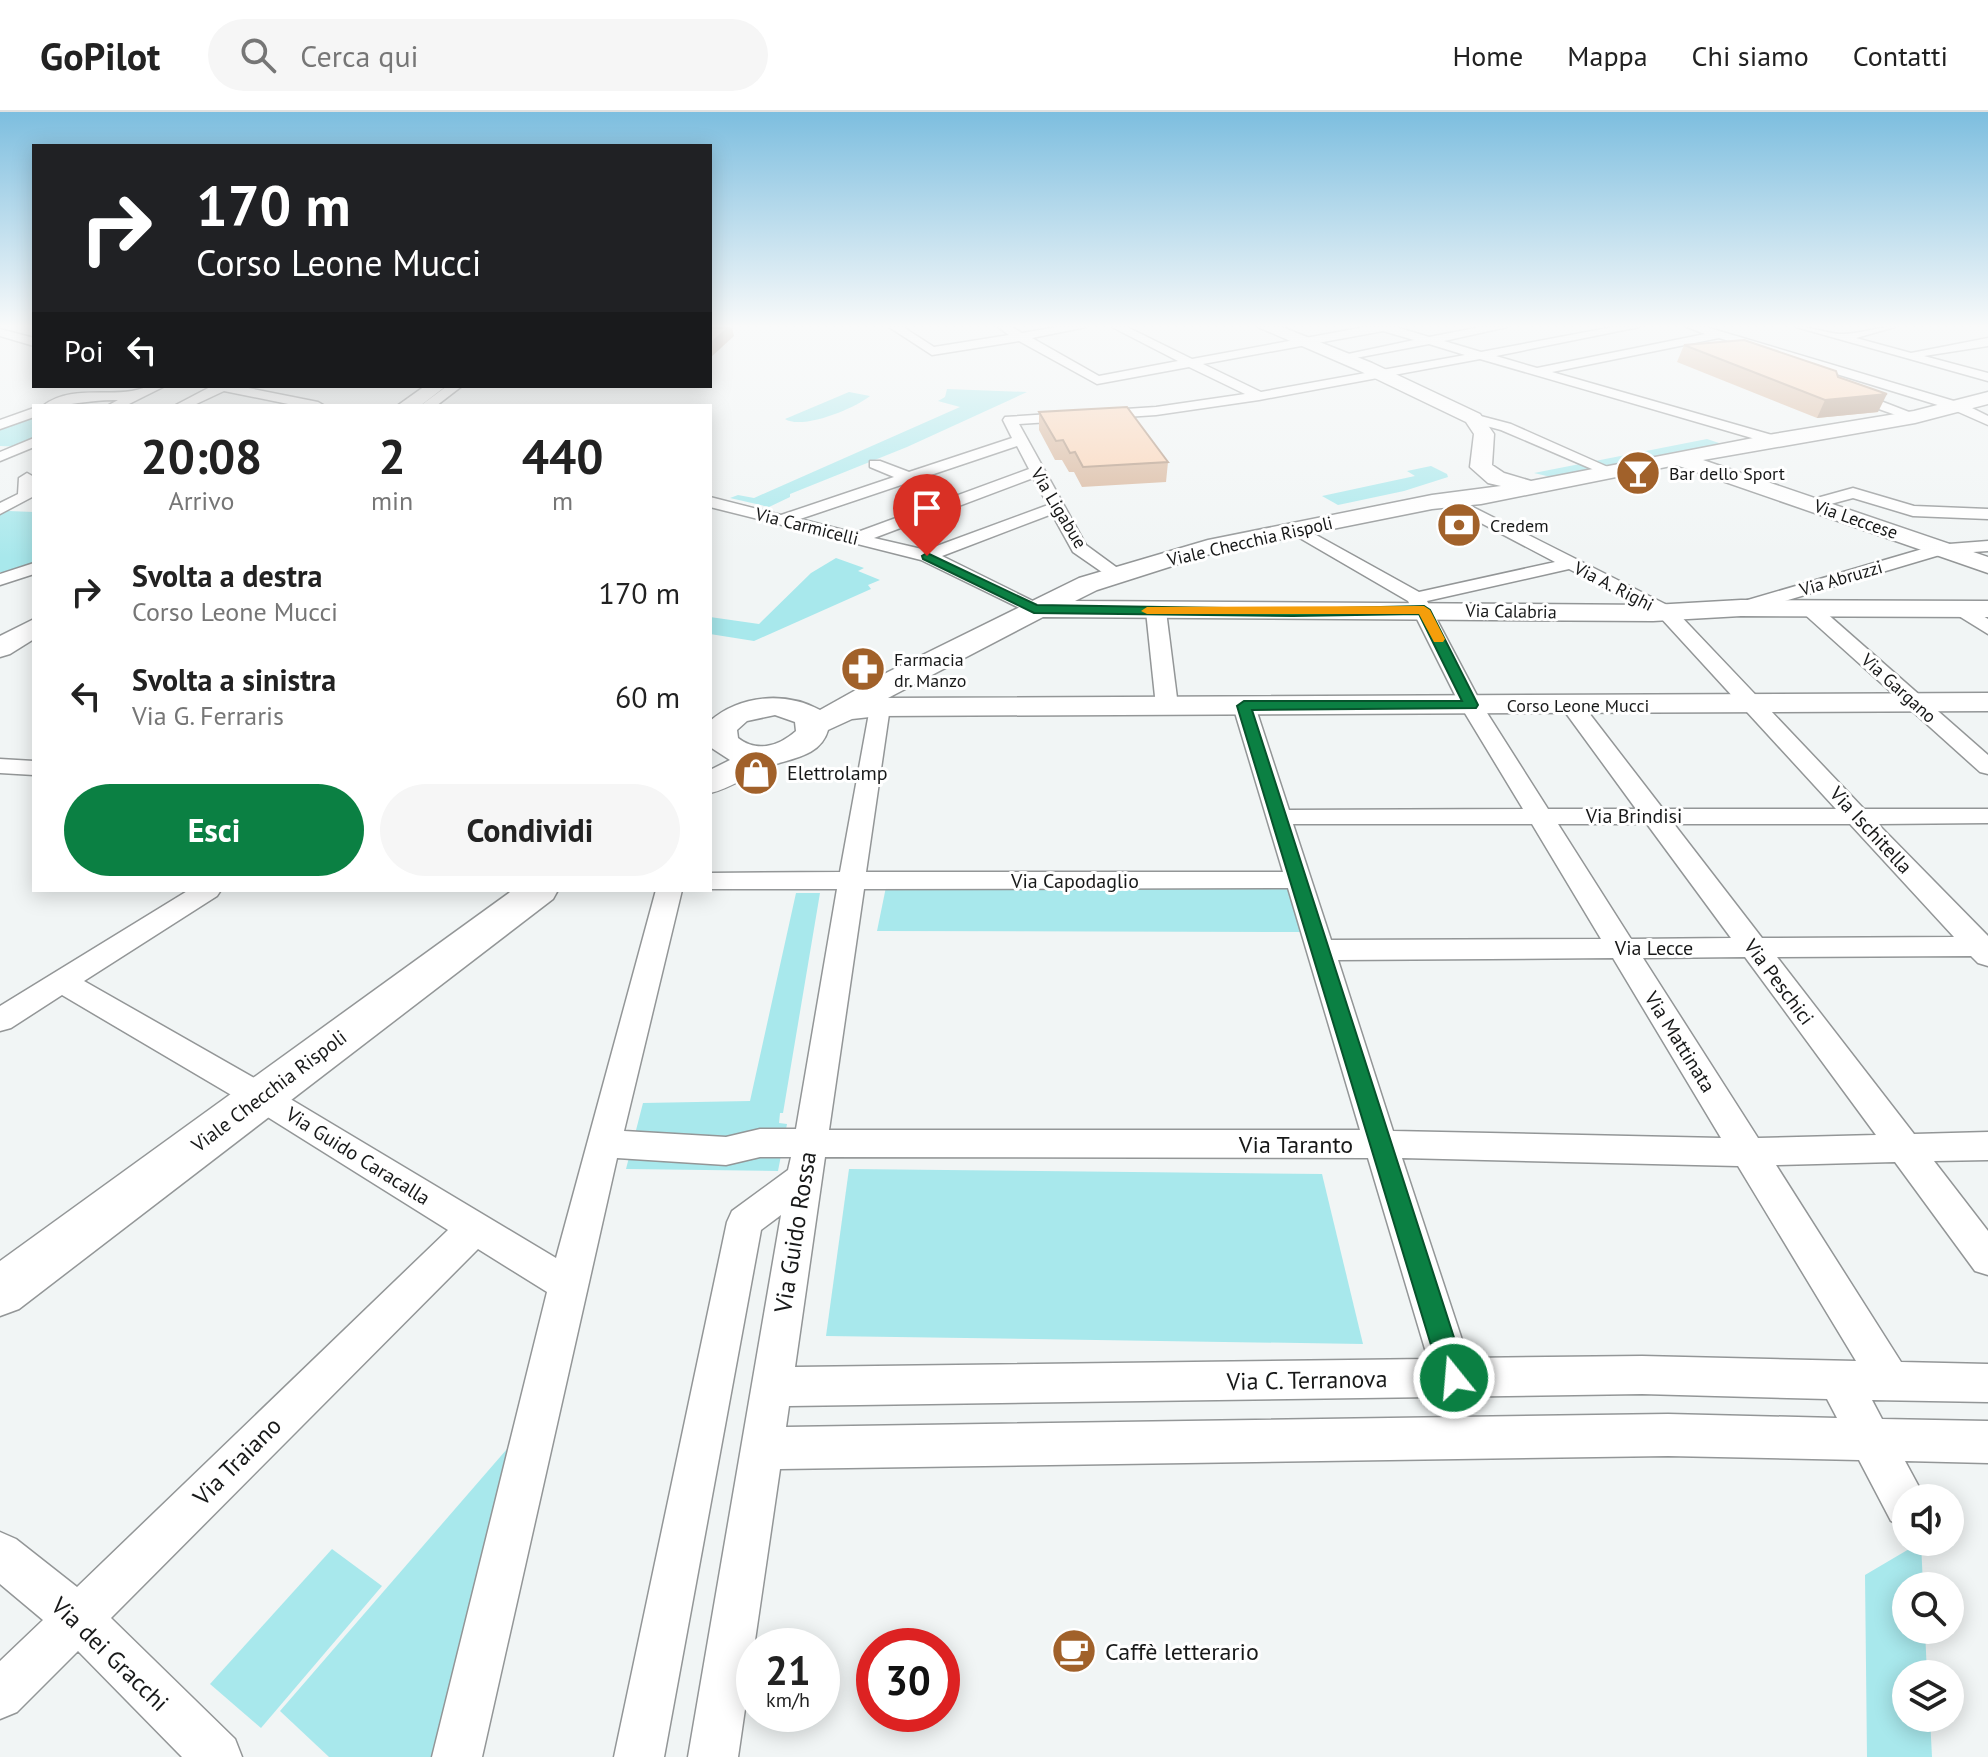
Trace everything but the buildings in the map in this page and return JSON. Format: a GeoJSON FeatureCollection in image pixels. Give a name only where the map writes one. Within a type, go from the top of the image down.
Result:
{"type":"FeatureCollection","features":[{"type":"Feature","properties":{"kind":"street"},"geometry":{"type":"LineString","coordinates":[[784,519],[1020,440],[1010,420],[1156,411],[1206,404]]}},
{"type":"Feature","properties":{"kind":"street"},"geometry":{"type":"LineString","coordinates":[[1443,404],[1611,472]]}},
{"type":"Feature","properties":{"kind":"street"},"geometry":{"type":"LineString","coordinates":[[1650,404],[1774,440]]}},
{"type":"Feature","properties":{"kind":"street"},"geometry":{"type":"LineString","coordinates":[[1877,404],[1915,417]]}},
{"type":"Feature","properties":{"kind":"street"},"geometry":{"type":"LineString","coordinates":[[1948,404],[1988,421]]}},
{"type":"Feature","properties":{"kind":"street"},"geometry":{"type":"LineString","coordinates":[[1959,407],[1969,404]]}},
{"type":"Feature","properties":{"kind":"street"},"geometry":{"type":"LineString","coordinates":[[1959,407],[1988,410]]}},
{"type":"Feature","properties":{"kind":"street","name":"Viale Checchia Rispoli"},"geometry":{"type":"LineString","coordinates":[[712,782],[764,756],[780,753],[806,741],[813,725],[1034,609],[1118,575],[1208,547],[1294,530],[1452,484],[1530,487],[1959,407]]}},
{"type":"Feature","properties":{"kind":"street"},"geometry":{"type":"LineString","coordinates":[[0,425],[32,413]]}},
{"type":"Feature","properties":{"kind":"street"},"geometry":{"type":"LineString","coordinates":[[1452,484],[1473,445],[1473,418]]}},
{"type":"Feature","properties":{"kind":"street"},"geometry":{"type":"LineString","coordinates":[[1473,418],[1484,434],[1481,467],[1498,486]]}},
{"type":"Feature","properties":{"kind":"street","name":"Via Ligabue"},"geometry":{"type":"LineString","coordinates":[[1020,440],[1079,548],[1118,575]]}},
{"type":"Feature","properties":{"kind":"street"},"geometry":{"type":"LineString","coordinates":[[0,446],[28,444]]}},
{"type":"Feature","properties":{"kind":"street"},"geometry":{"type":"LineString","coordinates":[[0,457],[28,444]]}},
{"type":"Feature","properties":{"kind":"street","name":"Via Leccese"},"geometry":{"type":"LineString","coordinates":[[1678,459],[1988,565]]}},
{"type":"Feature","properties":{"kind":"street"},"geometry":{"type":"LineString","coordinates":[[875,464],[910,478]]}},
{"type":"Feature","properties":{"kind":"street"},"geometry":{"type":"LineString","coordinates":[[857,538],[1037,471]]}},
{"type":"Feature","properties":{"kind":"street"},"geometry":{"type":"LineString","coordinates":[[1,508],[26,496],[25,476]]}},
{"type":"Feature","properties":{"kind":"street","name":"Via A. Righi"},"geometry":{"type":"LineString","coordinates":[[1452,484],[1569,564],[1666,612],[1753,705]]}},
{"type":"Feature","properties":{"kind":"street"},"geometry":{"type":"LineString","coordinates":[[1812,504],[1853,493],[1913,511],[1988,514]]}},
{"type":"Feature","properties":{"kind":"street","name":"Via Carmicelli"},"geometry":{"type":"LineString","coordinates":[[712,502],[927,556],[1034,609]]}},
{"type":"Feature","properties":{"kind":"street"},"geometry":{"type":"LineString","coordinates":[[927,556],[1056,507]]}},
{"type":"Feature","properties":{"kind":"street"},"geometry":{"type":"LineString","coordinates":[[1,508],[32,510]]}},
{"type":"Feature","properties":{"kind":"street"},"geometry":{"type":"LineString","coordinates":[[1294,530],[1420,604],[1569,564]]}},
{"type":"Feature","properties":{"kind":"street","name":"Via Abruzzi"},"geometry":{"type":"LineString","coordinates":[[1741,608],[1942,549],[1988,546]]}},
{"type":"Feature","properties":{"kind":"street"},"geometry":{"type":"LineString","coordinates":[[0,580],[32,569]]}},
{"type":"Feature","properties":{"kind":"street"},"geometry":{"type":"LineString","coordinates":[[1076,590],[1115,610]]}},
{"type":"Feature","properties":{"kind":"street","name":"Via Calabria"},"geometry":{"type":"LineString","coordinates":[[1034,609],[1156,611],[1420,604],[1666,612],[1741,608],[1975,609]]}},
{"type":"Feature","properties":{"kind":"street","name":"Via Mattinata"},"geometry":{"type":"LineString","coordinates":[[1420,604],[1471,705],[1890,1380]]}},
{"type":"Feature","properties":{"kind":"street","name":"Via Gargano"},"geometry":{"type":"LineString","coordinates":[[1809,608],[1988,767]]}},
{"type":"Feature","properties":{"kind":"street"},"geometry":{"type":"LineString","coordinates":[[1975,609],[1988,628]]}},
{"type":"Feature","properties":{"kind":"street"},"geometry":{"type":"LineString","coordinates":[[1156,611],[1167,706]]}},
{"type":"Feature","properties":{"kind":"street"},"geometry":{"type":"LineString","coordinates":[[0,648],[32,628]]}},
{"type":"Feature","properties":{"kind":"street"},"geometry":{"type":"LineString","coordinates":[[0,660],[32,663]]}},
{"type":"Feature","properties":{"kind":"street","name":"Viale Checchia Rispoli"},"geometry":{"type":"LineString","coordinates":[[764,756],[736,752],[715,734],[737,714],[899,678]]}},
{"type":"Feature","properties":{"kind":"street","name":"Corso Leone Mucci"},"geometry":{"type":"LineString","coordinates":[[844,711],[879,707],[1988,702]]}},
{"type":"Feature","properties":{"kind":"street","name":"Via Peschici"},"geometry":{"type":"LineString","coordinates":[[1571,705],[1988,1259]]}},
{"type":"Feature","properties":{"kind":"street","name":"Via Ischitella"},"geometry":{"type":"LineString","coordinates":[[1753,705],[1985,949]]}},
{"type":"Feature","properties":{"kind":"street"},"geometry":{"type":"LineString","coordinates":[[775,706],[804,713],[813,725]]}},
{"type":"Feature","properties":{"kind":"street"},"geometry":{"type":"LineString","coordinates":[[1244,706],[1454,1378]]}},
{"type":"Feature","properties":{"kind":"street","name":"Via Guido Rossa"},"geometry":{"type":"LineString","coordinates":[[713,1757],[879,707]]}},
{"type":"Feature","properties":{"kind":"street"},"geometry":{"type":"LineString","coordinates":[[0,766],[32,768]]}},
{"type":"Feature","properties":{"kind":"street","name":"Via Brindisi"},"geometry":{"type":"LineString","coordinates":[[1279,817],[1988,816]]}},
{"type":"Feature","properties":{"kind":"street","name":"Via Capodaglio"},"geometry":{"type":"LineString","coordinates":[[712,881],[1300,880]]}},
{"type":"Feature","properties":{"kind":"street"},"geometry":{"type":"LineString","coordinates":[[0,1020],[205,892]]}},
{"type":"Feature","properties":{"kind":"street","name":"Viale Checchia Rispoli"},"geometry":{"type":"LineString","coordinates":[[0,1292],[536,892]]}},
{"type":"Feature","properties":{"kind":"street"},"geometry":{"type":"LineString","coordinates":[[457,1757],[568,1285],[668,892]]}},
{"type":"Feature","properties":{"kind":"street","name":"Via Lecce"},"geometry":{"type":"LineString","coordinates":[[1320,950],[1985,949]]}},
{"type":"Feature","properties":{"kind":"street","name":"Via Guido Caracalla"},"geometry":{"type":"LineString","coordinates":[[63,982],[261,1097],[568,1285]]}},
{"type":"Feature","properties":{"kind":"street","name":"Via Taranto"},"geometry":{"type":"LineString","coordinates":[[604,1144],[726,1151],[760,1143],[806,1162],[1381,1144],[1748,1152],[1988,1146]]}},
{"type":"Feature","properties":{"kind":"street"},"geometry":{"type":"LineString","coordinates":[[639,1757],[745,1222],[806,1162]]}},
{"type":"Feature","properties":{"kind":"street","name":"Via Traiano"},"geometry":{"type":"LineString","coordinates":[[0,1695],[475,1228]]}},
{"type":"Feature","properties":{"kind":"street","name":"Via C. Terranova"},"geometry":{"type":"LineString","coordinates":[[770,1387],[1642,1375],[1988,1383]]}},
{"type":"Feature","properties":{"kind":"street"},"geometry":{"type":"LineString","coordinates":[[1838,1378],[1894,1484]]}},
{"type":"Feature","properties":{"kind":"street"},"geometry":{"type":"LineString","coordinates":[[762,1448],[1668,1435],[1988,1442]]}},
{"type":"Feature","properties":{"kind":"street","name":"Via dei Gracchi"},"geometry":{"type":"LineString","coordinates":[[0,1555],[78,1618],[217,1757]]}},
{"type":"Feature","properties":{"kind":"shaded area"},"geometry":{"type":"Polygon","coordinates":[[[821,404],[857,404],[815,420],[793,422],[785,419],[821,404]]]}},
{"type":"Feature","properties":{"kind":"shaded area"},"geometry":{"type":"Polygon","coordinates":[[[948,404],[1001,404],[907,447],[790,494],[790,497],[769,507],[730,498],[738,495],[754,498],[960,407],[948,404]]]}},
{"type":"Feature","properties":{"kind":"shaded area"},"geometry":{"type":"Polygon","coordinates":[[[32,413],[32,443],[23,447],[0,446],[0,425],[32,413]]]}},
{"type":"Feature","properties":{"kind":"shaded area"},"geometry":{"type":"Polygon","coordinates":[[[1707,439],[1722,444],[1551,477],[1534,473],[1707,439]]]}},
{"type":"Feature","properties":{"kind":"shaded area"},"geometry":{"type":"Polygon","coordinates":[[[1431,466],[1448,477],[1404,491],[1338,505],[1322,496],[1415,476],[1407,471],[1431,466]]]}},
{"type":"Feature","properties":{"kind":"shaded area"},"geometry":{"type":"Polygon","coordinates":[[[8,511],[32,512],[32,564],[15,573],[0,572],[0,514],[8,511]]]}},
{"type":"Feature","properties":{"kind":"shaded area"},"geometry":{"type":"Polygon","coordinates":[[[836,558],[864,568],[858,571],[880,580],[868,585],[871,589],[754,641],[712,634],[712,617],[759,624],[811,573],[836,558]]]}},
{"type":"Feature","properties":{"kind":"shaded area"},"geometry":{"type":"Polygon","coordinates":[[[886,887],[1297,887],[1312,932],[877,931],[886,887]]]}},
{"type":"Feature","properties":{"kind":"shaded area"},"geometry":{"type":"Polygon","coordinates":[[[796,893],[820,893],[783,1113],[780,1113],[779,1123],[787,1124],[778,1171],[626,1169],[643,1103],[750,1101],[796,893]]]}},
{"type":"Feature","properties":{"kind":"shaded area"},"geometry":{"type":"Polygon","coordinates":[[[849,1169],[1322,1174],[1363,1344],[826,1336],[849,1169]]]}},
{"type":"Feature","properties":{"kind":"shaded area"},"geometry":{"type":"Polygon","coordinates":[[[526,1427],[447,1757],[329,1757],[280,1711],[526,1427]]]}},
{"type":"Feature","properties":{"kind":"shaded area"},"geometry":{"type":"Polygon","coordinates":[[[332,1549],[382,1586],[261,1728],[210,1684],[332,1549]]]}},
{"type":"Feature","properties":{"kind":"shaded area"},"geometry":{"type":"Polygon","coordinates":[[[1897,1556],[1922,1556],[1922,1572],[1892,1572],[1892,1644],[1926,1644],[1926,1660],[1892,1660],[1892,1732],[1931,1732],[1932,1757],[1867,1757],[1865,1575],[1897,1556]]]}},
{"type":"Feature","properties":{"kind":"slow traffic"},"geometry":{"type":"LineString","coordinates":[[1147,611],[1293,613],[1424,610],[1438,639]]}},
{"type":"Feature","properties":{"kind":"place","name":"Bar dello Sport"},"geometry":{"type":"Point","coordinates":[1638,473]}},
{"type":"Feature","properties":{"kind":"place","name":"Credem"},"geometry":{"type":"Point","coordinates":[1459,525]}},
{"type":"Feature","properties":{"kind":"place","name":"Farmacia dr. Manzo"},"geometry":{"type":"Point","coordinates":[863,669]}},
{"type":"Feature","properties":{"kind":"place","name":"Elettrolamp"},"geometry":{"type":"Point","coordinates":[756,773]}},
{"type":"Feature","properties":{"kind":"place","name":"Caffè letterario"},"geometry":{"type":"Point","coordinates":[1074,1651]}},
{"type":"Feature","properties":{"kind":"route"},"geometry":{"type":"LineString","coordinates":[[927,556],[1034,609],[1293,613],[1424,610],[1471,705],[1244,706],[1454,1378]]}}]}
